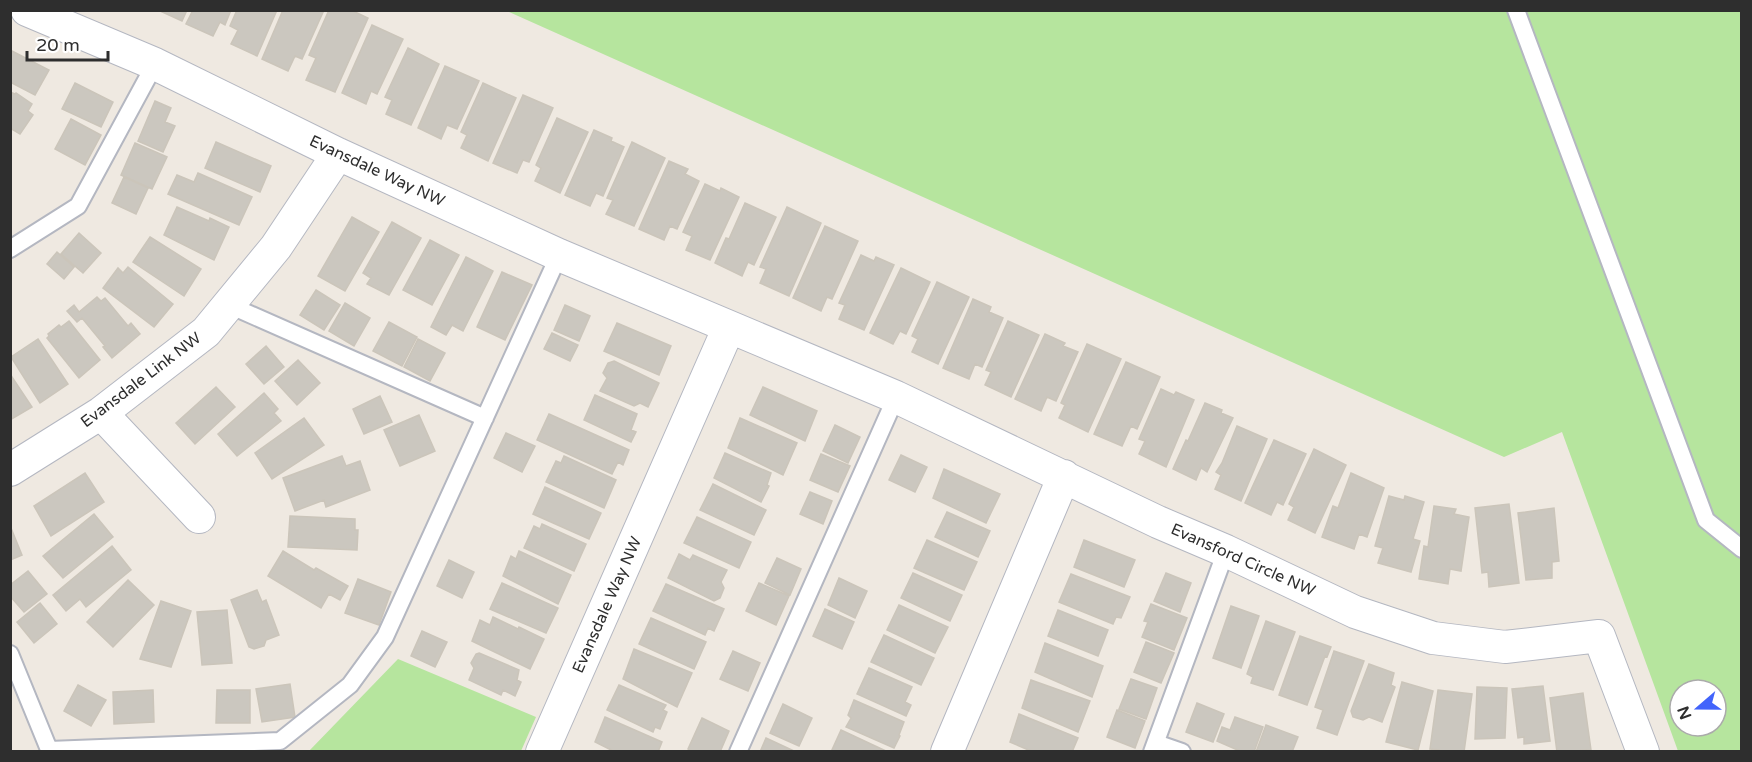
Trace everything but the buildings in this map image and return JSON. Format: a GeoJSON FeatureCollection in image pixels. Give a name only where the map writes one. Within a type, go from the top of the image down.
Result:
{"type":"FeatureCollection","features":[{"type":"Feature","properties":{"kind":"street","name":"Evansdale Way NW"},"geometry":{"type":"LineString","coordinates":[[27,10],[155,64],[338,154],[559,255],[896,397],[1064,476]]}},
{"type":"Feature","properties":{"kind":"street","name":"Evansdale Link NW"},"geometry":{"type":"LineString","coordinates":[[10,470],[101,413],[206,332],[276,247],[338,154]]}},
{"type":"Feature","properties":{"kind":"street","name":"Evansdale Way NW"},"geometry":{"type":"LineString","coordinates":[[542,752],[729,327]]}},
{"type":"Feature","properties":{"kind":"street"},"geometry":{"type":"LineString","coordinates":[[101,413],[199,517]]}},
{"type":"Feature","properties":{"kind":"street"},"geometry":{"type":"LineString","coordinates":[[947,752],[1064,476]]}},
{"type":"Feature","properties":{"kind":"street","name":"Evansford Circle NW"},"geometry":{"type":"LineString","coordinates":[[1064,476],[1158,522],[1356,612],[1433,638],[1505,648],[1599,636],[1643,752]]}},
{"type":"Feature","properties":{"kind":"lane"},"geometry":{"type":"LineString","coordinates":[[1516,10],[1706,519],[1742,549]]}},
{"type":"Feature","properties":{"kind":"lane"},"geometry":{"type":"LineString","coordinates":[[10,249],[78,206],[155,64]]}},
{"type":"Feature","properties":{"kind":"lane"},"geometry":{"type":"LineString","coordinates":[[10,654],[50,751],[280,741],[350,685],[385,637],[559,255]]}},
{"type":"Feature","properties":{"kind":"lane"},"geometry":{"type":"LineString","coordinates":[[229,305],[485,418]]}},
{"type":"Feature","properties":{"kind":"lane"},"geometry":{"type":"LineString","coordinates":[[738,752],[896,397]]}},
{"type":"Feature","properties":{"kind":"lane"},"geometry":{"type":"LineString","coordinates":[[1182,752],[1154,747],[1226,551]]}},
{"type":"Feature","properties":{"kind":"green space"},"geometry":{"type":"Polygon","coordinates":[[[507,11],[1741,11],[1741,751],[1678,751],[1673,738],[1728,738],[1728,678],[1668,678],[1668,724],[1562,432],[1504,457],[507,11]]]}},
{"type":"Feature","properties":{"kind":"green space"},"geometry":{"type":"Polygon","coordinates":[[[398,659],[536,717],[521,751],[309,751],[398,659]]]}}]}
